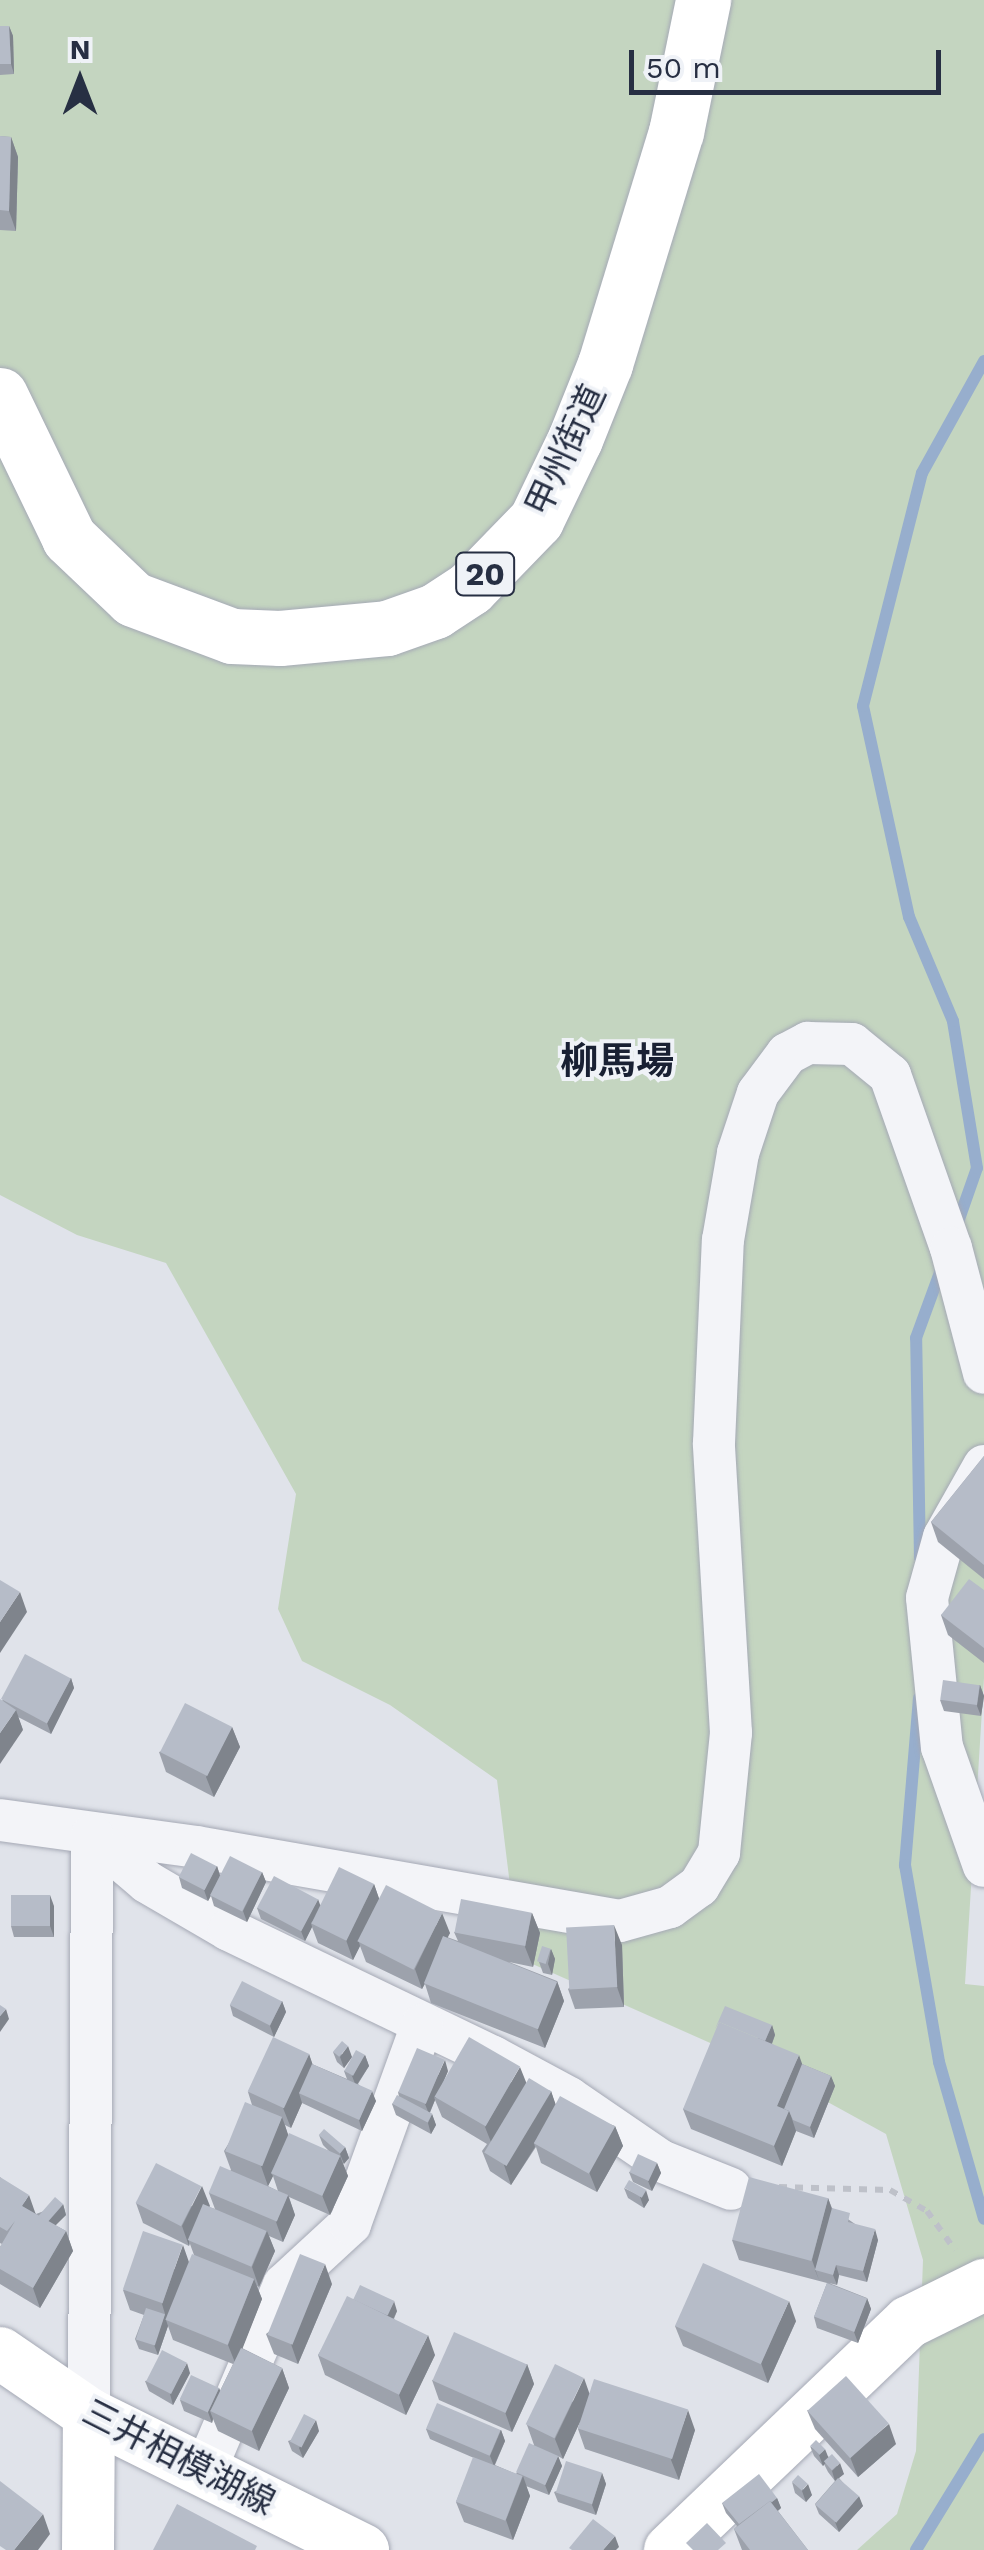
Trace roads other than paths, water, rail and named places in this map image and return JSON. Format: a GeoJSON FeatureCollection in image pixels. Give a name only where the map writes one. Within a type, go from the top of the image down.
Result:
{"type":"FeatureCollection","features":[{"type":"Feature","properties":{"kind":"highway","name":"甲州街道"},"geometry":{"type":"LineString","coordinates":[[0,395],[69,538],[133,599],[232,636],[280,638],[387,628],[435,611],[483,576],[536,520],[575,439],[605,364],[676,132],[703,0]]}},
{"type":"Feature","properties":{"kind":"main road"},"geometry":{"type":"LineString","coordinates":[[670,2550],[909,2322],[974,2287]]}},
{"type":"Feature","properties":{"kind":"main road","name":"三井相模湖線"},"geometry":{"type":"LineString","coordinates":[[0,2353],[89,2414],[364,2550]]}},
{"type":"Feature","properties":{"kind":"main road"},"geometry":{"type":"LineString","coordinates":[[88,2550],[89,2414]]}},
{"type":"Feature","properties":{"kind":"street"},"geometry":{"type":"LineString","coordinates":[[0,1820],[196,1847],[620,1921],[670,1907],[699,1886],[719,1853],[731,1733],[714,1444],[724,1240],[738,1153],[758,1093],[787,1054],[808,1043],[852,1044],[890,1076],[951,1248],[984,1374]]}},
{"type":"Feature","properties":{"kind":"street"},"geometry":{"type":"LineString","coordinates":[[984,1466],[944,1537],[926,1598],[942,1747],[984,1866]]}},
{"type":"Feature","properties":{"kind":"street"},"geometry":{"type":"LineString","coordinates":[[92,1835],[147,1882],[229,1930],[569,2098],[661,2160],[731,2189]]}},
{"type":"Feature","properties":{"kind":"street"},"geometry":{"type":"LineString","coordinates":[[89,2414],[92,1835]]}},
{"type":"Feature","properties":{"kind":"street"},"geometry":{"type":"LineString","coordinates":[[205,2471],[284,2285],[350,2224],[422,2025]]}},
{"type":"Feature","properties":{"kind":"waterway"},"geometry":{"type":"LineString","coordinates":[[957,1225],[977,1168],[953,1021],[909,917],[863,706],[922,473],[984,361]]}},
{"type":"Feature","properties":{"kind":"waterway"},"geometry":{"type":"LineString","coordinates":[[920,1558],[916,1338],[942,1267]]}},
{"type":"Feature","properties":{"kind":"waterway"},"geometry":{"type":"LineString","coordinates":[[919,1698],[905,1865],[939,2062],[984,2219]]}},
{"type":"Feature","properties":{"kind":"waterway"},"geometry":{"type":"LineString","coordinates":[[916,2550],[984,2439]]}},
{"type":"Feature","properties":{"kind":"district","name":"柳馬場"},"geometry":{"type":"Point","coordinates":[617,1062]}}]}
